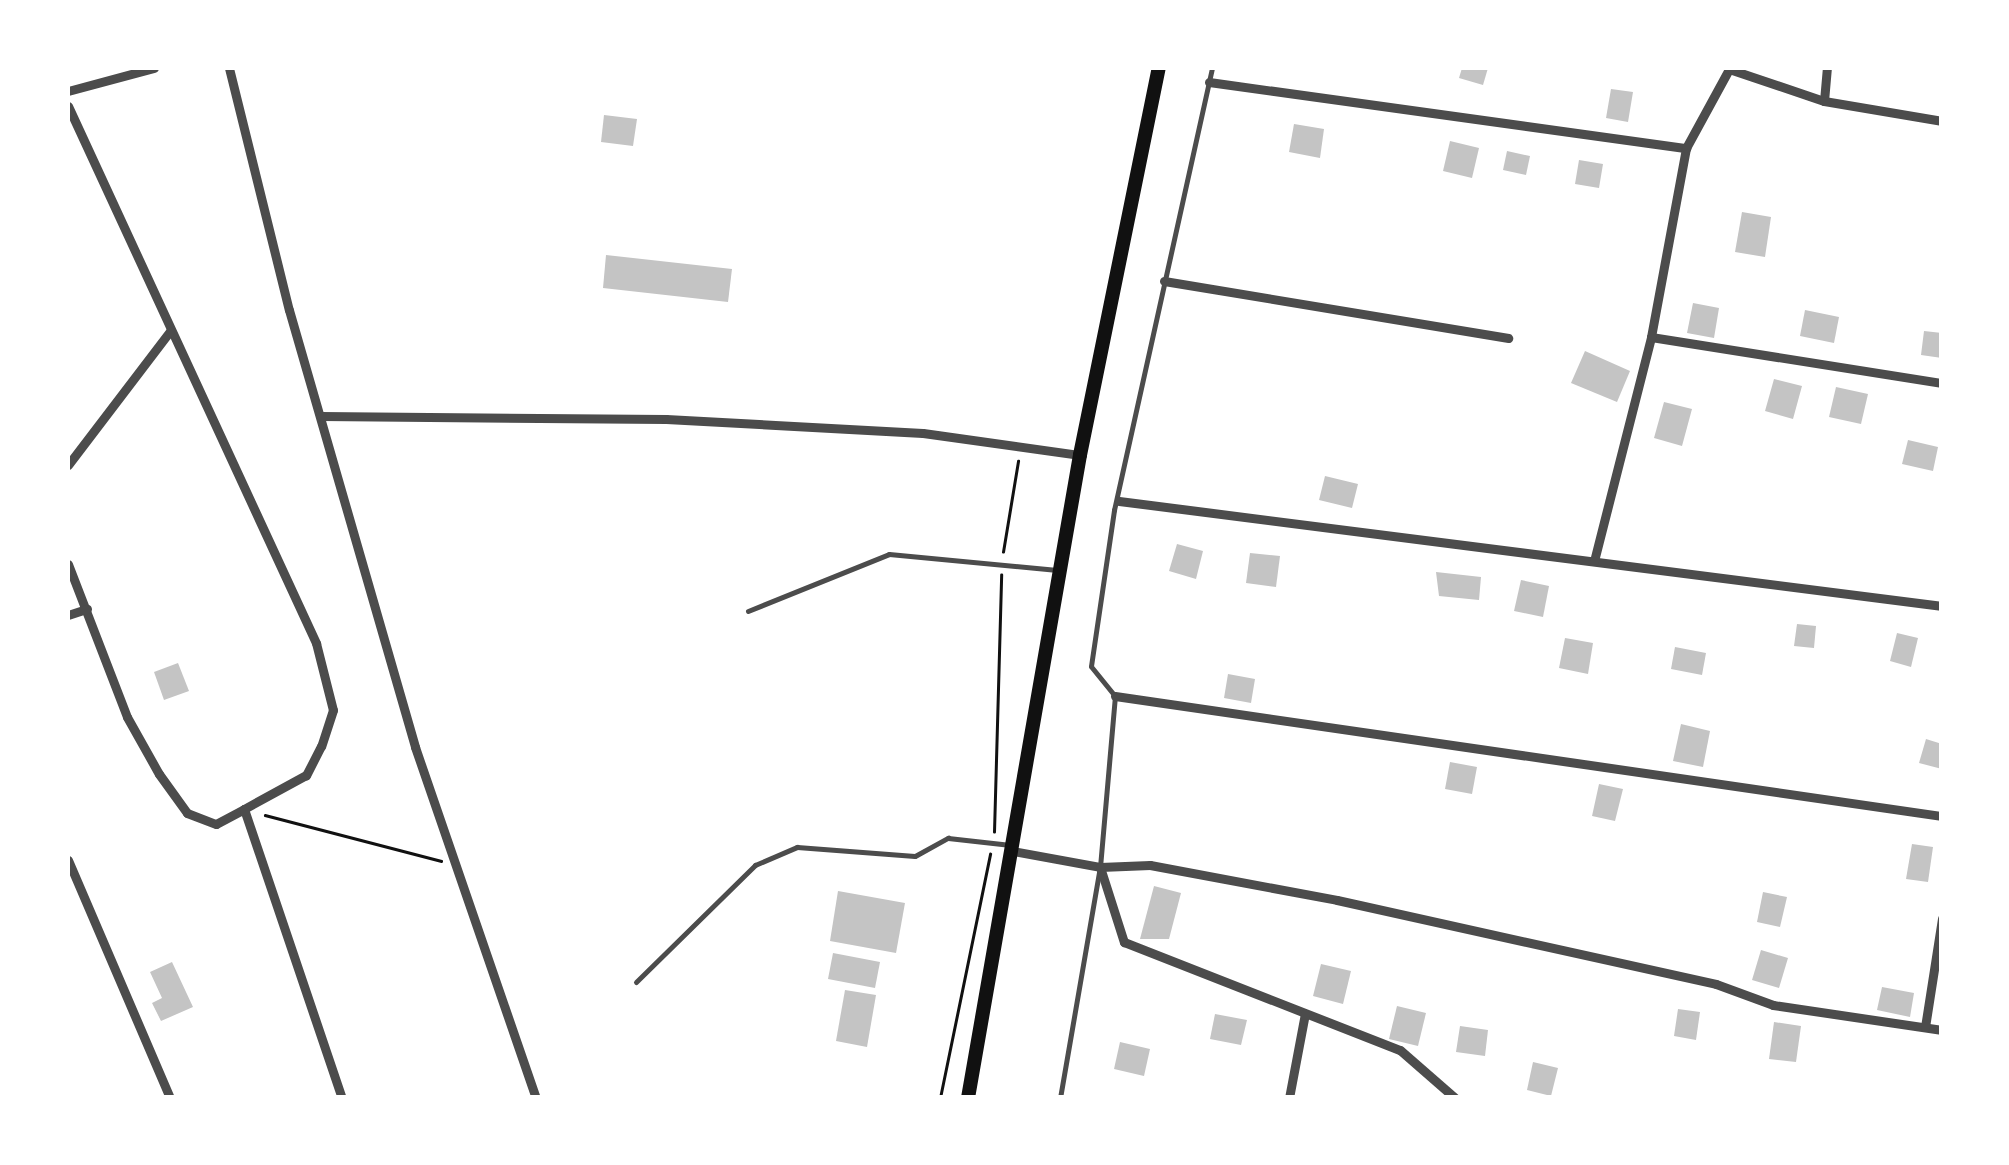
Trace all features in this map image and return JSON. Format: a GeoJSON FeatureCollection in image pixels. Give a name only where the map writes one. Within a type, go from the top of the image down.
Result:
{"type":"FeatureCollection","features":[{"type":"Feature","properties":{"kind":"main road"},"geometry":{"type":"LineString","coordinates":[[968,1098],[1080,455],[1159,68]]}},
{"type":"Feature","properties":{"kind":"street"},"geometry":{"type":"LineString","coordinates":[[68,90],[154,68]]}},
{"type":"Feature","properties":{"kind":"street"},"geometry":{"type":"LineString","coordinates":[[228,68],[415,747],[536,1098]]}},
{"type":"Feature","properties":{"kind":"street"},"geometry":{"type":"LineString","coordinates":[[1594,561],[1651,337],[1686,148],[1725,68],[1824,101],[1942,121]]}},
{"type":"Feature","properties":{"kind":"street"},"geometry":{"type":"LineString","coordinates":[[1824,101],[1827,68]]}},
{"type":"Feature","properties":{"kind":"street"},"geometry":{"type":"LineString","coordinates":[[1209,82],[1686,148]]}},
{"type":"Feature","properties":{"kind":"street"},"geometry":{"type":"LineString","coordinates":[[68,106],[316,643],[333,710],[306,775],[216,824],[187,812],[127,716],[68,564]]}},
{"type":"Feature","properties":{"kind":"street"},"geometry":{"type":"LineString","coordinates":[[1164,282],[1508,338]]}},
{"type":"Feature","properties":{"kind":"street"},"geometry":{"type":"LineString","coordinates":[[68,464],[170,331]]}},
{"type":"Feature","properties":{"kind":"street"},"geometry":{"type":"LineString","coordinates":[[1651,337],[1942,383]]}},
{"type":"Feature","properties":{"kind":"street"},"geometry":{"type":"LineString","coordinates":[[321,416],[666,419],[1021,445],[1080,455]]}},
{"type":"Feature","properties":{"kind":"street"},"geometry":{"type":"LineString","coordinates":[[1119,500],[1942,606]]}},
{"type":"Feature","properties":{"kind":"street"},"geometry":{"type":"LineString","coordinates":[[68,616],[88,609]]}},
{"type":"Feature","properties":{"kind":"street"},"geometry":{"type":"LineString","coordinates":[[1115,696],[1942,816]]}},
{"type":"Feature","properties":{"kind":"street"},"geometry":{"type":"LineString","coordinates":[[244,809],[342,1098]]}},
{"type":"Feature","properties":{"kind":"street"},"geometry":{"type":"LineString","coordinates":[[1014,848],[1100,867],[1150,865],[1337,900],[1716,984],[1773,1004],[1942,1030]]}},
{"type":"Feature","properties":{"kind":"street"},"geometry":{"type":"LineString","coordinates":[[68,860],[170,1098]]}},
{"type":"Feature","properties":{"kind":"street"},"geometry":{"type":"LineString","coordinates":[[1100,867],[1124,942],[1400,1050],[1455,1098]]}},
{"type":"Feature","properties":{"kind":"street"},"geometry":{"type":"LineString","coordinates":[[1926,1027],[1942,918]]}},
{"type":"Feature","properties":{"kind":"street"},"geometry":{"type":"LineString","coordinates":[[1289,1098],[1305,1012]]}},
{"type":"Feature","properties":{"kind":"lane"},"geometry":{"type":"LineString","coordinates":[[1060,1098],[1100,867],[1115,696],[1091,666],[1119,500],[1212,68]]}},
{"type":"Feature","properties":{"kind":"lane"},"geometry":{"type":"LineString","coordinates":[[748,611],[889,554],[1060,570]]}},
{"type":"Feature","properties":{"kind":"lane"},"geometry":{"type":"LineString","coordinates":[[636,982],[755,865],[798,847],[914,856],[948,838],[1014,848]]}},
{"type":"Feature","properties":{"kind":"path"},"geometry":{"type":"LineString","coordinates":[[940,1098],[992,843],[1001,565],[1021,445]]}},
{"type":"Feature","properties":{"kind":"path"},"geometry":{"type":"LineString","coordinates":[[244,809],[458,866]]}},
{"type":"Feature","properties":{"kind":"building"},"geometry":{"type":"Polygon","coordinates":[[[1462,68],[1488,68],[1483,85],[1459,78],[1462,68]]]}},
{"type":"Feature","properties":{"kind":"building"},"geometry":{"type":"Polygon","coordinates":[[[1611,89],[1633,92],[1628,122],[1606,118],[1611,89]]]}},
{"type":"Feature","properties":{"kind":"building"},"geometry":{"type":"Polygon","coordinates":[[[604,115],[637,119],[633,146],[601,142],[604,115]]]}},
{"type":"Feature","properties":{"kind":"building"},"geometry":{"type":"Polygon","coordinates":[[[1294,124],[1324,129],[1320,158],[1289,152],[1294,124]]]}},
{"type":"Feature","properties":{"kind":"building"},"geometry":{"type":"Polygon","coordinates":[[[1450,141],[1479,148],[1472,178],[1443,171],[1450,141]]]}},
{"type":"Feature","properties":{"kind":"building"},"geometry":{"type":"Polygon","coordinates":[[[1507,151],[1530,156],[1526,175],[1503,170],[1507,151]]]}},
{"type":"Feature","properties":{"kind":"building"},"geometry":{"type":"Polygon","coordinates":[[[1579,160],[1603,164],[1599,188],[1575,184],[1579,160]]]}},
{"type":"Feature","properties":{"kind":"building"},"geometry":{"type":"Polygon","coordinates":[[[1742,212],[1771,217],[1765,257],[1735,252],[1742,212]]]}},
{"type":"Feature","properties":{"kind":"building"},"geometry":{"type":"Polygon","coordinates":[[[606,255],[732,269],[728,302],[603,288],[606,255]]]}},
{"type":"Feature","properties":{"kind":"building"},"geometry":{"type":"Polygon","coordinates":[[[1693,303],[1719,308],[1714,338],[1687,333],[1693,303]]]}},
{"type":"Feature","properties":{"kind":"building"},"geometry":{"type":"Polygon","coordinates":[[[1805,310],[1839,317],[1834,343],[1800,336],[1805,310]]]}},
{"type":"Feature","properties":{"kind":"building"},"geometry":{"type":"Polygon","coordinates":[[[1924,331],[1942,333],[1942,358],[1921,355],[1924,331]]]}},
{"type":"Feature","properties":{"kind":"building"},"geometry":{"type":"Polygon","coordinates":[[[1585,351],[1630,371],[1617,402],[1571,383],[1585,351]]]}},
{"type":"Feature","properties":{"kind":"building"},"geometry":{"type":"Polygon","coordinates":[[[1774,379],[1802,386],[1793,419],[1765,411],[1774,379]]]}},
{"type":"Feature","properties":{"kind":"building"},"geometry":{"type":"Polygon","coordinates":[[[1836,387],[1868,394],[1861,424],[1829,417],[1836,387]]]}},
{"type":"Feature","properties":{"kind":"building"},"geometry":{"type":"Polygon","coordinates":[[[1664,402],[1692,409],[1682,446],[1654,438],[1664,402]]]}},
{"type":"Feature","properties":{"kind":"building"},"geometry":{"type":"Polygon","coordinates":[[[1908,440],[1938,447],[1933,471],[1902,464],[1908,440]]]}},
{"type":"Feature","properties":{"kind":"building"},"geometry":{"type":"Polygon","coordinates":[[[1325,476],[1358,484],[1352,508],[1319,500],[1325,476]]]}},
{"type":"Feature","properties":{"kind":"building"},"geometry":{"type":"Polygon","coordinates":[[[1177,544],[1203,551],[1196,579],[1169,571],[1177,544]]]}},
{"type":"Feature","properties":{"kind":"building"},"geometry":{"type":"Polygon","coordinates":[[[1250,553],[1280,556],[1276,587],[1246,583],[1250,553]]]}},
{"type":"Feature","properties":{"kind":"building"},"geometry":{"type":"Polygon","coordinates":[[[1436,572],[1481,577],[1479,600],[1439,596],[1436,572]]]}},
{"type":"Feature","properties":{"kind":"building"},"geometry":{"type":"Polygon","coordinates":[[[1521,580],[1549,586],[1543,617],[1514,611],[1521,580]]]}},
{"type":"Feature","properties":{"kind":"building"},"geometry":{"type":"Polygon","coordinates":[[[1797,624],[1816,626],[1814,648],[1794,646],[1797,624]]]}},
{"type":"Feature","properties":{"kind":"building"},"geometry":{"type":"Polygon","coordinates":[[[1897,633],[1918,638],[1911,667],[1890,661],[1897,633]]]}},
{"type":"Feature","properties":{"kind":"building"},"geometry":{"type":"Polygon","coordinates":[[[1565,638],[1593,643],[1588,674],[1559,668],[1565,638]]]}},
{"type":"Feature","properties":{"kind":"building"},"geometry":{"type":"Polygon","coordinates":[[[1675,647],[1706,653],[1702,675],[1671,669],[1675,647]]]}},
{"type":"Feature","properties":{"kind":"building"},"geometry":{"type":"Polygon","coordinates":[[[178,663],[189,691],[164,700],[154,672],[178,663]]]}},
{"type":"Feature","properties":{"kind":"building"},"geometry":{"type":"Polygon","coordinates":[[[1228,674],[1255,679],[1251,703],[1224,698],[1228,674]]]}},
{"type":"Feature","properties":{"kind":"building"},"geometry":{"type":"Polygon","coordinates":[[[1681,724],[1710,731],[1703,767],[1673,761],[1681,724]]]}},
{"type":"Feature","properties":{"kind":"building"},"geometry":{"type":"Polygon","coordinates":[[[1926,739],[1942,744],[1942,769],[1919,763],[1926,739]]]}},
{"type":"Feature","properties":{"kind":"building"},"geometry":{"type":"Polygon","coordinates":[[[1450,762],[1477,767],[1472,794],[1445,789],[1450,762]]]}},
{"type":"Feature","properties":{"kind":"building"},"geometry":{"type":"Polygon","coordinates":[[[1599,784],[1623,789],[1615,821],[1592,816],[1599,784]]]}},
{"type":"Feature","properties":{"kind":"building"},"geometry":{"type":"Polygon","coordinates":[[[1912,844],[1933,847],[1928,882],[1906,879],[1912,844]]]}},
{"type":"Feature","properties":{"kind":"building"},"geometry":{"type":"Polygon","coordinates":[[[1154,886],[1181,893],[1169,939],[1140,939],[1154,886]]]}},
{"type":"Feature","properties":{"kind":"building"},"geometry":{"type":"Polygon","coordinates":[[[838,891],[905,903],[896,953],[830,941],[838,891]]]}},
{"type":"Feature","properties":{"kind":"building"},"geometry":{"type":"Polygon","coordinates":[[[1763,892],[1787,897],[1780,927],[1757,922],[1763,892]]]}},
{"type":"Feature","properties":{"kind":"building"},"geometry":{"type":"Polygon","coordinates":[[[1761,950],[1788,958],[1779,988],[1752,980],[1761,950]]]}},
{"type":"Feature","properties":{"kind":"building"},"geometry":{"type":"Polygon","coordinates":[[[833,953],[880,962],[875,988],[828,979],[833,953]]]}},
{"type":"Feature","properties":{"kind":"building"},"geometry":{"type":"Polygon","coordinates":[[[172,962],[193,1007],[161,1021],[152,1003],[162,998],[150,972],[172,962]]]}},
{"type":"Feature","properties":{"kind":"building"},"geometry":{"type":"Polygon","coordinates":[[[1321,964],[1351,971],[1343,1004],[1313,996],[1321,964]]]}},
{"type":"Feature","properties":{"kind":"building"},"geometry":{"type":"Polygon","coordinates":[[[1882,987],[1914,993],[1910,1017],[1877,1010],[1882,987]]]}},
{"type":"Feature","properties":{"kind":"building"},"geometry":{"type":"Polygon","coordinates":[[[845,990],[876,995],[867,1047],[836,1041],[845,990]]]}},
{"type":"Feature","properties":{"kind":"building"},"geometry":{"type":"Polygon","coordinates":[[[1397,1006],[1426,1013],[1418,1046],[1389,1039],[1397,1006]]]}},
{"type":"Feature","properties":{"kind":"building"},"geometry":{"type":"Polygon","coordinates":[[[1678,1009],[1700,1012],[1696,1040],[1674,1036],[1678,1009]]]}},
{"type":"Feature","properties":{"kind":"building"},"geometry":{"type":"Polygon","coordinates":[[[1215,1014],[1247,1020],[1241,1045],[1210,1039],[1215,1014]]]}},
{"type":"Feature","properties":{"kind":"building"},"geometry":{"type":"Polygon","coordinates":[[[1774,1022],[1801,1026],[1796,1062],[1769,1059],[1774,1022]]]}},
{"type":"Feature","properties":{"kind":"building"},"geometry":{"type":"Polygon","coordinates":[[[1460,1026],[1488,1030],[1485,1056],[1456,1052],[1460,1026]]]}},
{"type":"Feature","properties":{"kind":"building"},"geometry":{"type":"Polygon","coordinates":[[[1120,1042],[1150,1049],[1144,1076],[1114,1069],[1120,1042]]]}},
{"type":"Feature","properties":{"kind":"building"},"geometry":{"type":"Polygon","coordinates":[[[1533,1062],[1558,1068],[1551,1096],[1527,1090],[1533,1062]]]}}]}
